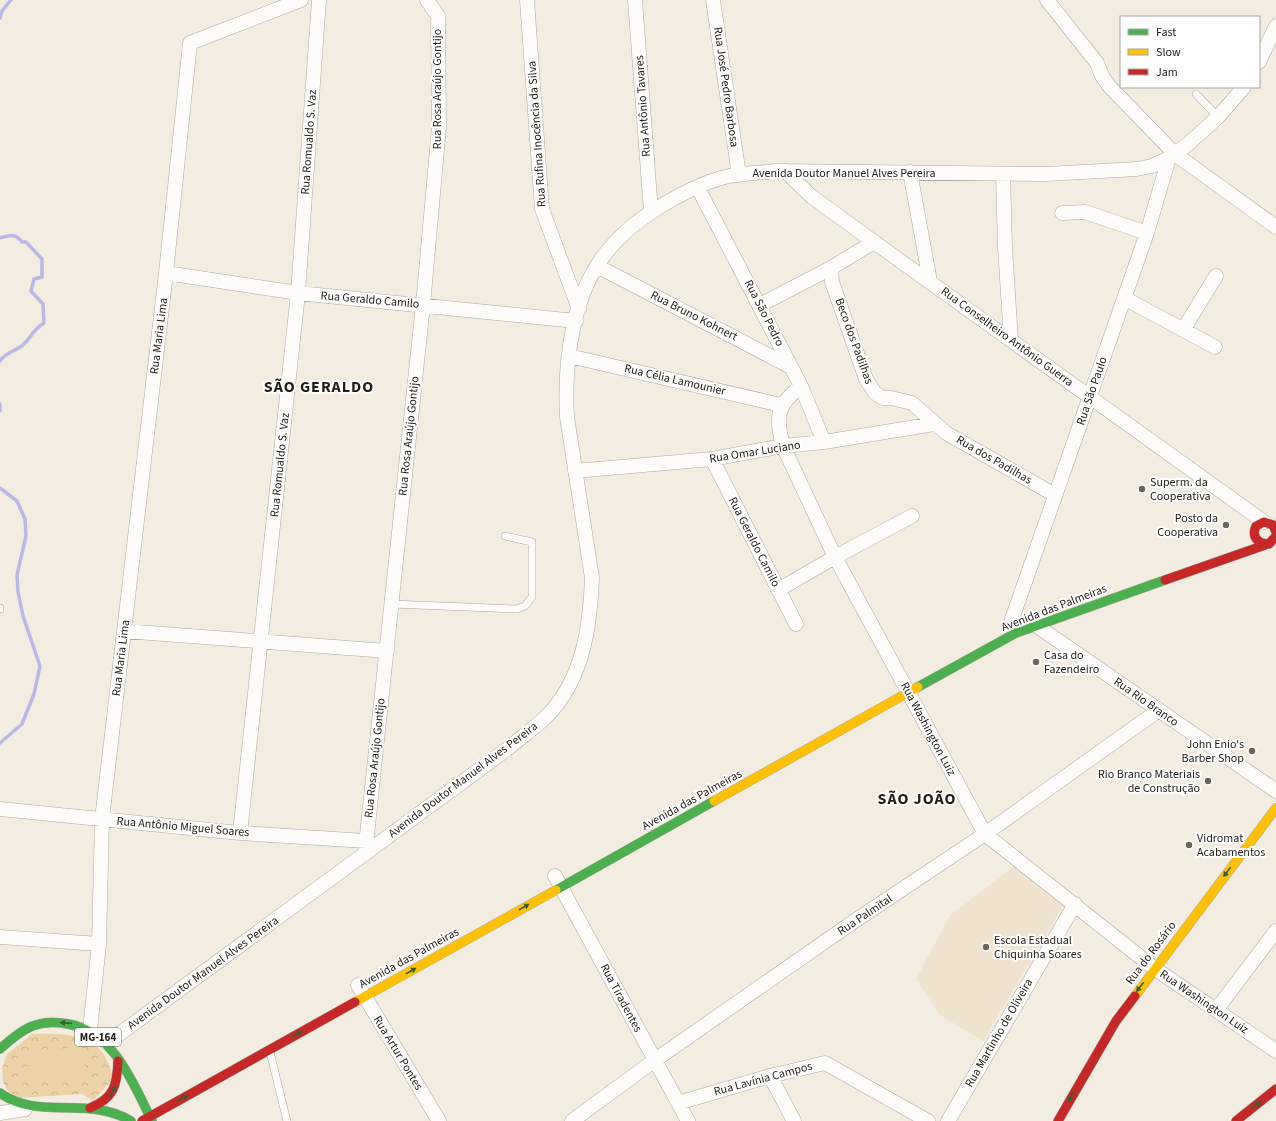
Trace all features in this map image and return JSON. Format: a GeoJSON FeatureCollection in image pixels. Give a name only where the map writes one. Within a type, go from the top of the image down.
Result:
{"type":"FeatureCollection","features":[{"type":"Feature","properties":{"kind":"main road"},"geometry":{"type":"LineString","coordinates":[[1154,574],[1245,543],[1254,535],[1256,526],[1272,526],[1270,544],[1258,543],[1254,535]]}},
{"type":"Feature","properties":{"kind":"main road","name":"Avenida das Palmeiras"},"geometry":{"type":"LineString","coordinates":[[1008,623],[1031,621],[1270,544]]}},
{"type":"Feature","properties":{"kind":"main road","name":"Avenida das Palmeiras"},"geometry":{"type":"LineString","coordinates":[[148,1120],[269,1050],[360,988],[556,878],[676,822],[844,729],[904,684],[1016,633],[1031,621]]}},
{"type":"Feature","properties":{"kind":"main road"},"geometry":{"type":"LineString","coordinates":[[837,718],[844,729]]}},
{"type":"Feature","properties":{"kind":"main road"},"geometry":{"type":"LineString","coordinates":[[748,768],[754,779]]}},
{"type":"Feature","properties":{"kind":"main road","name":"Rua do Rosário"},"geometry":{"type":"LineString","coordinates":[[1058,1121],[1116,1021],[1154,968],[1276,808]]}},
{"type":"Feature","properties":{"kind":"main road"},"geometry":{"type":"LineString","coordinates":[[669,812],[676,822]]}},
{"type":"Feature","properties":{"kind":"main road","name":"MG-164"},"geometry":{"type":"LineString","coordinates":[[0,1050],[7,1042],[30,1026],[44,1022],[75,1024],[90,1030],[107,1043],[140,1097],[148,1120]]}},
{"type":"Feature","properties":{"kind":"main road"},"geometry":{"type":"LineString","coordinates":[[0,1058],[7,1042]]}},
{"type":"Feature","properties":{"kind":"main road"},"geometry":{"type":"LineString","coordinates":[[90,1108],[102,1104],[110,1097],[117,1085],[118,1061]]}},
{"type":"Feature","properties":{"kind":"main road"},"geometry":{"type":"LineString","coordinates":[[1236,1121],[1276,1089]]}},
{"type":"Feature","properties":{"kind":"main road"},"geometry":{"type":"LineString","coordinates":[[0,1093],[7,1100],[21,1106],[35,1108],[90,1108],[126,1118],[131,1121]]}},
{"type":"Feature","properties":{"kind":"main road"},"geometry":{"type":"LineString","coordinates":[[140,1097],[146,1101],[151,1101]]}},
{"type":"Feature","properties":{"kind":"main road"},"geometry":{"type":"LineString","coordinates":[[72,1108],[84,1120]]}},
{"type":"Feature","properties":{"kind":"street","name":"Rua Maria Lima"},"geometry":{"type":"LineString","coordinates":[[90,1030],[99,944],[102,819],[166,273],[190,43],[301,0]]}},
{"type":"Feature","properties":{"kind":"street","name":"Rua Romualdo S. Vaz"},"geometry":{"type":"LineString","coordinates":[[240,833],[298,293],[319,0]]}},
{"type":"Feature","properties":{"kind":"street","name":"Rua Rosa Araújo Gontijo"},"geometry":{"type":"LineString","coordinates":[[365,847],[423,305],[439,127],[438,16],[427,0]]}},
{"type":"Feature","properties":{"kind":"street","name":"Rua Rufina Inocência da Silva"},"geometry":{"type":"LineString","coordinates":[[527,0],[542,209],[577,315]]}},
{"type":"Feature","properties":{"kind":"street","name":"Rua Antônio Tavares"},"geometry":{"type":"LineString","coordinates":[[634,0],[651,212]]}},
{"type":"Feature","properties":{"kind":"street","name":"Rua José Pedro Barbosa"},"geometry":{"type":"LineString","coordinates":[[713,0],[739,175]]}},
{"type":"Feature","properties":{"kind":"street"},"geometry":{"type":"LineString","coordinates":[[1047,0],[1097,62],[1102,76],[1110,88],[1172,156],[1276,227]]}},
{"type":"Feature","properties":{"kind":"street"},"geometry":{"type":"LineString","coordinates":[[1260,60],[1276,26]]}},
{"type":"Feature","properties":{"kind":"street","name":"Avenida Doutor Manuel Alves Pereira"},"geometry":{"type":"LineString","coordinates":[[107,1043],[365,847],[531,730],[547,716],[571,681],[578,667],[584,645],[591,603],[592,578],[590,556],[566,411],[569,356],[577,315],[587,283],[609,248],[623,234],[651,212],[680,194],[724,178],[739,175],[785,171],[1003,174],[1107,172],[1152,166],[1172,156],[1218,117],[1243,88]]}},
{"type":"Feature","properties":{"kind":"street","name":"Rua São Paulo"},"geometry":{"type":"LineString","coordinates":[[1008,623],[1055,496],[1147,233],[1172,156]]}},
{"type":"Feature","properties":{"kind":"street","name":"Rua Conselheiro Antônio Guerra"},"geometry":{"type":"LineString","coordinates":[[785,171],[811,196],[874,242],[1232,499],[1272,526]]}},
{"type":"Feature","properties":{"kind":"street"},"geometry":{"type":"LineString","coordinates":[[910,172],[930,281]]}},
{"type":"Feature","properties":{"kind":"street"},"geometry":{"type":"LineString","coordinates":[[1003,174],[1005,247],[1011,340]]}},
{"type":"Feature","properties":{"kind":"street","name":"Rua São Pedro"},"geometry":{"type":"LineString","coordinates":[[698,188],[791,367],[824,442]]}},
{"type":"Feature","properties":{"kind":"street"},"geometry":{"type":"LineString","coordinates":[[1062,213],[1085,212],[1147,233]]}},
{"type":"Feature","properties":{"kind":"street"},"geometry":{"type":"LineString","coordinates":[[760,305],[831,268],[874,242]]}},
{"type":"Feature","properties":{"kind":"street","name":"Rua Bruno Kohnert"},"geometry":{"type":"LineString","coordinates":[[597,266],[791,367]]}},
{"type":"Feature","properties":{"kind":"street","name":"Beco dos Padilhas"},"geometry":{"type":"LineString","coordinates":[[831,268],[832,282],[870,387],[875,394],[883,398],[891,398],[912,403],[934,424]]}},
{"type":"Feature","properties":{"kind":"street","name":"Rua Geraldo Camilo"},"geometry":{"type":"LineString","coordinates":[[166,273],[298,293],[423,305],[577,315]]}},
{"type":"Feature","properties":{"kind":"street"},"geometry":{"type":"LineString","coordinates":[[1183,330],[1216,276]]}},
{"type":"Feature","properties":{"kind":"street"},"geometry":{"type":"LineString","coordinates":[[1124,298],[1215,347]]}},
{"type":"Feature","properties":{"kind":"street","name":"Rua Célia Lamounier"},"geometry":{"type":"LineString","coordinates":[[569,356],[781,405]]}},
{"type":"Feature","properties":{"kind":"street"},"geometry":{"type":"LineString","coordinates":[[781,405],[786,397],[800,386]]}},
{"type":"Feature","properties":{"kind":"street","name":"Rua Washington Luiz"},"geometry":{"type":"LineString","coordinates":[[781,405],[778,429],[782,446],[835,557],[985,834],[1154,968],[1276,1051]]}},
{"type":"Feature","properties":{"kind":"street","name":"Rua Omar Luciano"},"geometry":{"type":"LineString","coordinates":[[575,471],[712,459],[782,446],[824,442],[934,424]]}},
{"type":"Feature","properties":{"kind":"street","name":"Rua dos Padilhas"},"geometry":{"type":"LineString","coordinates":[[934,424],[946,433],[1055,496]]}},
{"type":"Feature","properties":{"kind":"street","name":"Rua Geraldo Camilo"},"geometry":{"type":"LineString","coordinates":[[712,459],[796,624]]}},
{"type":"Feature","properties":{"kind":"street"},"geometry":{"type":"LineString","coordinates":[[1232,499],[1254,535]]}},
{"type":"Feature","properties":{"kind":"street"},"geometry":{"type":"LineString","coordinates":[[778,590],[835,557],[912,516]]}},
{"type":"Feature","properties":{"kind":"street","name":"Rua Rio Branco"},"geometry":{"type":"LineString","coordinates":[[1031,621],[1276,791]]}},
{"type":"Feature","properties":{"kind":"street"},"geometry":{"type":"LineString","coordinates":[[124,631],[261,640],[387,651]]}},
{"type":"Feature","properties":{"kind":"street","name":"Rua Palmital"},"geometry":{"type":"LineString","coordinates":[[572,1121],[655,1060],[853,922],[985,834],[1159,710]]}},
{"type":"Feature","properties":{"kind":"street","name":"Rua Antônio Miguel Soares"},"geometry":{"type":"LineString","coordinates":[[0,809],[365,847]]}},
{"type":"Feature","properties":{"kind":"street","name":"Rua Tiradentes"},"geometry":{"type":"LineString","coordinates":[[556,878],[688,1121]]}},
{"type":"Feature","properties":{"kind":"street","name":"Rua Martinho de Oliveira"},"geometry":{"type":"LineString","coordinates":[[948,1121],[1075,904]]}},
{"type":"Feature","properties":{"kind":"street"},"geometry":{"type":"LineString","coordinates":[[1216,1010],[1276,931]]}},
{"type":"Feature","properties":{"kind":"street"},"geometry":{"type":"LineString","coordinates":[[0,937],[99,944]]}},
{"type":"Feature","properties":{"kind":"street","name":"Rua Artur Pontes"},"geometry":{"type":"LineString","coordinates":[[360,988],[439,1121]]}},
{"type":"Feature","properties":{"kind":"street","name":"Rua Lavínia Campos"},"geometry":{"type":"LineString","coordinates":[[678,1103],[770,1076],[825,1063],[928,1121]]}},
{"type":"Feature","properties":{"kind":"street"},"geometry":{"type":"LineString","coordinates":[[770,1076],[794,1121]]}},
{"type":"Feature","properties":{"kind":"street"},"geometry":{"type":"LineString","coordinates":[[0,1113],[35,1108]]}},
{"type":"Feature","properties":{"kind":"lane"},"geometry":{"type":"LineString","coordinates":[[1196,94],[1218,117]]}},
{"type":"Feature","properties":{"kind":"lane"},"geometry":{"type":"LineString","coordinates":[[391,604],[517,609],[525,606],[532,596],[532,542],[505,536]]}},
{"type":"Feature","properties":{"kind":"lane"},"geometry":{"type":"LineString","coordinates":[[269,1050],[287,1121]]}},
{"type":"Feature","properties":{"kind":"shaded area","name":"Escola Estadual Chiquinha Soares"},"geometry":{"type":"Polygon","coordinates":[[[1015,866],[1064,904],[983,1041],[940,1015],[916,979],[950,915],[1015,866]]]}},
{"type":"Feature","properties":{"kind":"green space"},"geometry":{"type":"Polygon","coordinates":[[[32,1034],[60,1034],[73,1036],[94,1044],[102,1052],[109,1064],[113,1079],[93,1101],[82,1094],[18,1098],[8,1091],[3,1082],[2,1068],[7,1054],[32,1034]]]}},
{"type":"Feature","properties":{"kind":"green space"},"geometry":{"type":"Polygon","coordinates":[[[84,1048],[85,1081],[28,1082],[27,1050],[84,1048]]]}},
{"type":"Feature","properties":{"kind":"waterway"},"geometry":{"type":"LineString","coordinates":[[0,18],[2,11],[11,0]]}},
{"type":"Feature","properties":{"kind":"waterway"},"geometry":{"type":"LineString","coordinates":[[0,238],[15,236],[22,242],[26,242],[42,259],[42,277],[34,279],[31,291],[43,304],[44,323],[36,329],[23,345],[7,354],[0,361]]}},
{"type":"Feature","properties":{"kind":"waterway"},"geometry":{"type":"LineString","coordinates":[[0,404],[0,411]]}},
{"type":"Feature","properties":{"kind":"waterway"},"geometry":{"type":"LineString","coordinates":[[0,488],[17,501],[25,519],[26,536],[17,575],[18,592],[23,616],[40,666],[34,694],[22,724],[0,743]]}},
{"type":"Feature","properties":{"kind":"traffic: fast"},"geometry":{"type":"LineString","coordinates":[[918,687],[1016,633],[1165,580]]}},
{"type":"Feature","properties":{"kind":"traffic: fast"},"geometry":{"type":"LineString","coordinates":[[556,890],[714,801]]}},
{"type":"Feature","properties":{"kind":"traffic: fast"},"geometry":{"type":"LineString","coordinates":[[0,1049],[23,1031],[39,1024],[68,1024],[84,1029],[98,1037],[110,1048],[120,1061],[152,1121]]}},
{"type":"Feature","properties":{"kind":"traffic: fast"},"geometry":{"type":"LineString","coordinates":[[0,1093],[15,1101],[31,1106],[98,1110],[115,1113],[131,1121]]}},
{"type":"Feature","properties":{"kind":"traffic: slow"},"geometry":{"type":"LineString","coordinates":[[714,801],[918,687]]}},
{"type":"Feature","properties":{"kind":"traffic: slow"},"geometry":{"type":"LineString","coordinates":[[1135,996],[1276,808]]}},
{"type":"Feature","properties":{"kind":"traffic: slow"},"geometry":{"type":"LineString","coordinates":[[355,1002],[556,890]]}},
{"type":"Feature","properties":{"kind":"traffic: jam"},"geometry":{"type":"LineString","coordinates":[[1276,532],[1273,525],[1264,522],[1256,526],[1254,533],[1256,539],[1265,544],[1269,544],[1276,536]]}},
{"type":"Feature","properties":{"kind":"traffic: jam"},"geometry":{"type":"LineString","coordinates":[[1165,580],[1265,545]]}},
{"type":"Feature","properties":{"kind":"traffic: jam"},"geometry":{"type":"LineString","coordinates":[[1058,1121],[1116,1021],[1135,996]]}},
{"type":"Feature","properties":{"kind":"traffic: jam"},"geometry":{"type":"LineString","coordinates":[[142,1121],[355,1002]]}},
{"type":"Feature","properties":{"kind":"traffic: jam"},"geometry":{"type":"LineString","coordinates":[[90,1108],[104,1100],[113,1090],[117,1077],[118,1061]]}},
{"type":"Feature","properties":{"kind":"traffic: jam"},"geometry":{"type":"LineString","coordinates":[[1236,1121],[1276,1089]]}},
{"type":"Feature","properties":{"kind":"place","name":"Superm. da Cooperativa"},"geometry":{"type":"Point","coordinates":[1142,489]}},
{"type":"Feature","properties":{"kind":"place","name":"Posto da Cooperativa"},"geometry":{"type":"Point","coordinates":[1226,525]}},
{"type":"Feature","properties":{"kind":"place","name":"Casa do Fazendeiro"},"geometry":{"type":"Point","coordinates":[1036,662]}},
{"type":"Feature","properties":{"kind":"place","name":"John Enio's Barber Shop"},"geometry":{"type":"Point","coordinates":[1252,751]}},
{"type":"Feature","properties":{"kind":"place","name":"Rio Branco Materiais de Construção"},"geometry":{"type":"Point","coordinates":[1208,781]}},
{"type":"Feature","properties":{"kind":"place","name":"Vidromat Acabamentos"},"geometry":{"type":"Point","coordinates":[1189,845]}},
{"type":"Feature","properties":{"kind":"place","name":"Escola Estadual Chiquinha Soares"},"geometry":{"type":"Point","coordinates":[986,947]}},
{"type":"Feature","properties":{"kind":"district","name":"SÃO GERALDO"},"geometry":{"type":"Point","coordinates":[319,387]}},
{"type":"Feature","properties":{"kind":"district","name":"SÃO JOÃO"},"geometry":{"type":"Point","coordinates":[917,799]}}]}
